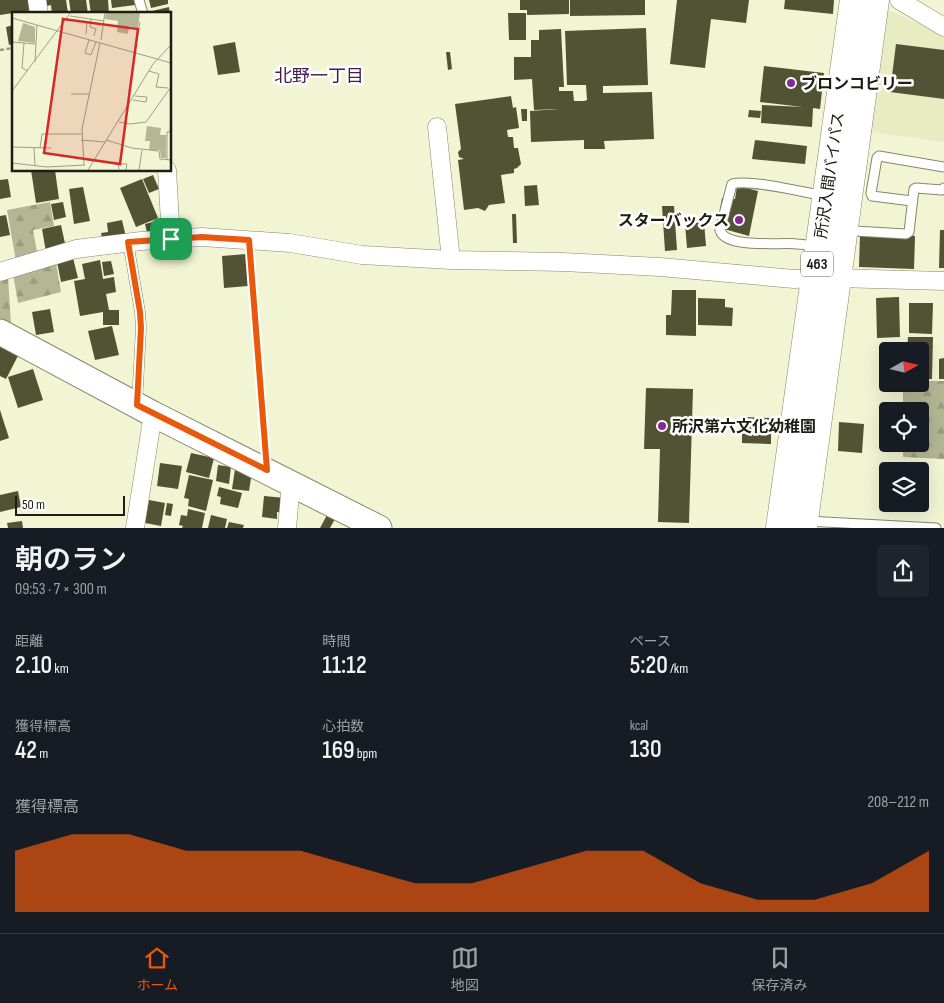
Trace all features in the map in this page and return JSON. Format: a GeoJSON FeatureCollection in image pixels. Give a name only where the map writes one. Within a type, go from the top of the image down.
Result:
{"type":"FeatureCollection","features":[{"type":"Feature","properties":{"kind":"highway","name":"所沢入間バイパス"},"geometry":{"type":"LineString","coordinates":[[826,278],[819,247],[854,0]]}},
{"type":"Feature","properties":{"kind":"highway","name":"所沢入間バイパス"},"geometry":{"type":"LineString","coordinates":[[796,525],[826,278],[875,0]]}},
{"type":"Feature","properties":{"kind":"street"},"geometry":{"type":"LineString","coordinates":[[899,0],[944,27]]}},
{"type":"Feature","properties":{"kind":"street"},"geometry":{"type":"LineString","coordinates":[[437,127],[451,260]]}},
{"type":"Feature","properties":{"kind":"street"},"geometry":{"type":"LineString","coordinates":[[167,171],[171,239]]}},
{"type":"Feature","properties":{"kind":"street"},"geometry":{"type":"LineString","coordinates":[[0,272],[76,248],[202,237],[290,243],[362,255],[641,266],[794,279],[944,281]]}},
{"type":"Feature","properties":{"kind":"street"},"geometry":{"type":"LineString","coordinates":[[0,332],[145,410],[379,528]]}},
{"type":"Feature","properties":{"kind":"street"},"geometry":{"type":"LineString","coordinates":[[135,528],[145,410]]}},
{"type":"Feature","properties":{"kind":"street"},"geometry":{"type":"LineString","coordinates":[[287,528],[291,483]]}},
{"type":"Feature","properties":{"kind":"lane"},"geometry":{"type":"LineString","coordinates":[[912,200],[872,196],[877,158],[879,156],[944,167]]}},
{"type":"Feature","properties":{"kind":"lane"},"geometry":{"type":"LineString","coordinates":[[863,175],[874,176]]}},
{"type":"Feature","properties":{"kind":"lane"},"geometry":{"type":"LineString","coordinates":[[819,247],[795,244],[766,245],[740,241],[725,238],[721,235],[720,230],[732,184],[738,182],[826,197]]}},
{"type":"Feature","properties":{"kind":"lane"},"geometry":{"type":"LineString","coordinates":[[855,231],[906,234],[909,232],[914,189],[942,190],[944,187]]}},
{"type":"Feature","properties":{"kind":"lane"},"geometry":{"type":"LineString","coordinates":[[128,242],[140,312],[145,410]]}},
{"type":"Feature","properties":{"kind":"lane"},"geometry":{"type":"LineString","coordinates":[[796,525],[936,528]]}},
{"type":"Feature","properties":{"kind":"path"},"geometry":{"type":"LineString","coordinates":[[249,240],[267,470]]}},
{"type":"Feature","properties":{"kind":"shaded area"},"geometry":{"type":"Polygon","coordinates":[[[888,10],[944,35],[944,142],[870,132],[888,10]]]}},
{"type":"Feature","properties":{"kind":"green space"},"geometry":{"type":"Polygon","coordinates":[[[50,202],[54,226],[33,230],[38,257],[16,261],[7,210],[50,202]]]}},
{"type":"Feature","properties":{"kind":"green space"},"geometry":{"type":"Polygon","coordinates":[[[56,263],[61,292],[18,303],[13,274],[56,263]]]}},
{"type":"Feature","properties":{"kind":"green space"},"geometry":{"type":"Polygon","coordinates":[[[0,276],[8,277],[11,325],[0,324],[0,276]]]}},
{"type":"Feature","properties":{"kind":"green space"},"geometry":{"type":"Polygon","coordinates":[[[929,381],[944,381],[944,459],[903,457],[903,452],[929,452],[929,402],[903,402],[903,392],[929,392],[929,381]]]}},
{"type":"Feature","properties":{"kind":"building"},"geometry":{"type":"Polygon","coordinates":[[[0,0],[31,0],[33,10],[0,15],[0,0]]]}},
{"type":"Feature","properties":{"kind":"building"},"geometry":{"type":"Polygon","coordinates":[[[46,0],[66,0],[68,12],[52,12],[51,5],[47,6],[46,0]]]}},
{"type":"Feature","properties":{"kind":"building"},"geometry":{"type":"Polygon","coordinates":[[[69,0],[86,0],[88,12],[71,12],[69,0]]]}},
{"type":"Feature","properties":{"kind":"building"},"geometry":{"type":"Polygon","coordinates":[[[89,0],[108,0],[109,12],[91,12],[89,0]]]}},
{"type":"Feature","properties":{"kind":"building"},"geometry":{"type":"Polygon","coordinates":[[[111,0],[134,0],[135,5],[112,8],[111,0]]]}},
{"type":"Feature","properties":{"kind":"building"},"geometry":{"type":"Polygon","coordinates":[[[149,0],[168,0],[168,4],[151,8],[149,0]]]}},
{"type":"Feature","properties":{"kind":"building"},"geometry":{"type":"Polygon","coordinates":[[[520,0],[569,0],[569,14],[527,15],[527,10],[520,10],[520,0]]]}},
{"type":"Feature","properties":{"kind":"building"},"geometry":{"type":"Polygon","coordinates":[[[570,0],[645,0],[645,15],[570,16],[570,0]]]}},
{"type":"Feature","properties":{"kind":"building"},"geometry":{"type":"Polygon","coordinates":[[[677,0],[749,0],[746,23],[711,19],[705,68],[670,64],[677,0]]]}},
{"type":"Feature","properties":{"kind":"building"},"geometry":{"type":"Polygon","coordinates":[[[785,0],[834,0],[833,14],[784,9],[785,0]]]}},
{"type":"Feature","properties":{"kind":"building"},"geometry":{"type":"Polygon","coordinates":[[[169,7],[170,12],[152,12],[169,7]]]}},
{"type":"Feature","properties":{"kind":"building"},"geometry":{"type":"Polygon","coordinates":[[[508,13],[526,13],[526,40],[509,40],[508,13]]]}},
{"type":"Feature","properties":{"kind":"building"},"geometry":{"type":"Polygon","coordinates":[[[12,26],[12,44],[9,45],[6,27],[12,26]]]}},
{"type":"Feature","properties":{"kind":"building"},"geometry":{"type":"Polygon","coordinates":[[[646,28],[648,85],[603,86],[603,93],[652,92],[654,139],[604,141],[605,149],[584,149],[584,140],[531,142],[530,111],[559,109],[534,110],[532,79],[514,80],[514,57],[531,57],[531,40],[539,40],[539,30],[561,29],[564,87],[559,87],[559,91],[573,91],[574,101],[584,101],[587,100],[586,85],[567,85],[565,31],[646,28]]]}},
{"type":"Feature","properties":{"kind":"building"},"geometry":{"type":"Polygon","coordinates":[[[235,42],[240,72],[218,75],[213,46],[235,42]]]}},
{"type":"Feature","properties":{"kind":"building"},"geometry":{"type":"Polygon","coordinates":[[[896,44],[944,50],[944,99],[890,92],[896,44]]]}},
{"type":"Feature","properties":{"kind":"building"},"geometry":{"type":"Polygon","coordinates":[[[446,52],[450,52],[452,69],[448,70],[446,52]]]}},
{"type":"Feature","properties":{"kind":"building"},"geometry":{"type":"Polygon","coordinates":[[[764,66],[824,73],[820,109],[813,108],[812,127],[761,123],[762,105],[803,107],[760,102],[764,66]]]}},
{"type":"Feature","properties":{"kind":"building"},"geometry":{"type":"Polygon","coordinates":[[[511,96],[513,108],[516,107],[519,128],[507,130],[508,137],[513,137],[514,148],[518,148],[521,164],[514,169],[514,173],[501,175],[505,203],[489,205],[485,211],[478,208],[464,210],[458,160],[464,159],[459,157],[458,152],[461,149],[455,104],[511,96]]]}},
{"type":"Feature","properties":{"kind":"building"},"geometry":{"type":"Polygon","coordinates":[[[521,109],[527,109],[527,121],[522,121],[521,109]]]}},
{"type":"Feature","properties":{"kind":"building"},"geometry":{"type":"Polygon","coordinates":[[[749,110],[761,111],[760,118],[748,117],[749,110]]]}},
{"type":"Feature","properties":{"kind":"building"},"geometry":{"type":"Polygon","coordinates":[[[755,140],[807,146],[805,164],[752,159],[755,140]]]}},
{"type":"Feature","properties":{"kind":"building"},"geometry":{"type":"Polygon","coordinates":[[[31,171],[55,171],[59,199],[36,203],[31,171]]]}},
{"type":"Feature","properties":{"kind":"building"},"geometry":{"type":"Polygon","coordinates":[[[153,175],[159,189],[149,193],[143,179],[153,175]]]}},
{"type":"Feature","properties":{"kind":"building"},"geometry":{"type":"Polygon","coordinates":[[[8,179],[11,197],[0,199],[0,180],[8,179]]]}},
{"type":"Feature","properties":{"kind":"building"},"geometry":{"type":"Polygon","coordinates":[[[142,179],[158,218],[136,227],[120,188],[142,179]]]}},
{"type":"Feature","properties":{"kind":"building"},"geometry":{"type":"Polygon","coordinates":[[[537,185],[539,205],[525,206],[524,186],[537,185]]]}},
{"type":"Feature","properties":{"kind":"building","name":"スターバックス"},"geometry":{"type":"Polygon","coordinates":[[[737,186],[758,191],[749,236],[724,229],[728,210],[720,209],[722,198],[735,199],[737,186]]]}},
{"type":"Feature","properties":{"kind":"building"},"geometry":{"type":"Polygon","coordinates":[[[83,187],[90,221],[74,224],[69,189],[83,187]]]}},
{"type":"Feature","properties":{"kind":"building"},"geometry":{"type":"Polygon","coordinates":[[[63,202],[66,217],[54,220],[51,204],[63,202]]]}},
{"type":"Feature","properties":{"kind":"building"},"geometry":{"type":"Polygon","coordinates":[[[662,206],[674,206],[677,250],[665,251],[662,206]]]}},
{"type":"Feature","properties":{"kind":"building"},"geometry":{"type":"Polygon","coordinates":[[[512,214],[516,214],[517,243],[513,243],[512,214]]]}},
{"type":"Feature","properties":{"kind":"building"},"geometry":{"type":"Polygon","coordinates":[[[6,215],[10,235],[0,237],[0,216],[6,215]]]}},
{"type":"Feature","properties":{"kind":"building"},"geometry":{"type":"Polygon","coordinates":[[[122,220],[126,237],[103,242],[101,233],[108,232],[107,223],[122,220]]]}},
{"type":"Feature","properties":{"kind":"building"},"geometry":{"type":"Polygon","coordinates":[[[157,221],[160,233],[148,236],[145,224],[157,221]]]}},
{"type":"Feature","properties":{"kind":"building"},"geometry":{"type":"Polygon","coordinates":[[[704,222],[706,246],[687,248],[685,224],[704,222]]]}},
{"type":"Feature","properties":{"kind":"building"},"geometry":{"type":"Polygon","coordinates":[[[61,225],[66,248],[46,252],[42,229],[61,225]]]}},
{"type":"Feature","properties":{"kind":"building"},"geometry":{"type":"Polygon","coordinates":[[[940,230],[944,230],[944,268],[939,268],[940,230]]]}},
{"type":"Feature","properties":{"kind":"building"},"geometry":{"type":"Polygon","coordinates":[[[860,234],[915,236],[914,269],[859,267],[860,234]]]}},
{"type":"Feature","properties":{"kind":"building"},"geometry":{"type":"Polygon","coordinates":[[[246,254],[248,286],[224,288],[222,256],[246,254]]]}},
{"type":"Feature","properties":{"kind":"building"},"geometry":{"type":"Polygon","coordinates":[[[73,258],[78,278],[61,282],[57,262],[73,258]]]}},
{"type":"Feature","properties":{"kind":"building"},"geometry":{"type":"Polygon","coordinates":[[[100,260],[103,279],[114,277],[116,292],[106,294],[109,310],[119,310],[119,325],[103,325],[103,312],[80,316],[74,281],[85,279],[82,264],[100,260]]]}},
{"type":"Feature","properties":{"kind":"building"},"geometry":{"type":"Polygon","coordinates":[[[111,261],[114,274],[104,276],[102,262],[111,261]]]}},
{"type":"Feature","properties":{"kind":"building"},"geometry":{"type":"Polygon","coordinates":[[[672,290],[696,290],[696,336],[666,335],[666,315],[671,315],[672,290]]]}},
{"type":"Feature","properties":{"kind":"building"},"geometry":{"type":"Polygon","coordinates":[[[899,297],[900,337],[877,338],[876,298],[899,297]]]}},
{"type":"Feature","properties":{"kind":"building"},"geometry":{"type":"Polygon","coordinates":[[[698,298],[725,299],[725,307],[733,308],[732,326],[698,325],[698,298]]]}},
{"type":"Feature","properties":{"kind":"building"},"geometry":{"type":"Polygon","coordinates":[[[909,303],[933,303],[932,334],[909,333],[909,303]]]}},
{"type":"Feature","properties":{"kind":"building"},"geometry":{"type":"Polygon","coordinates":[[[50,309],[54,332],[36,335],[32,312],[50,309]]]}},
{"type":"Feature","properties":{"kind":"building"},"geometry":{"type":"Polygon","coordinates":[[[112,326],[119,355],[95,360],[88,331],[112,326]]]}},
{"type":"Feature","properties":{"kind":"building"},"geometry":{"type":"Polygon","coordinates":[[[908,337],[933,337],[932,379],[929,379],[929,342],[908,342],[908,337]]]}},
{"type":"Feature","properties":{"kind":"building"},"geometry":{"type":"Polygon","coordinates":[[[0,342],[20,352],[6,379],[0,376],[0,342]]]}},
{"type":"Feature","properties":{"kind":"building"},"geometry":{"type":"Polygon","coordinates":[[[944,358],[944,379],[939,379],[939,359],[944,358]]]}},
{"type":"Feature","properties":{"kind":"building"},"geometry":{"type":"Polygon","coordinates":[[[33,369],[43,400],[18,408],[8,377],[33,369]]]}},
{"type":"Feature","properties":{"kind":"building"},"geometry":{"type":"Polygon","coordinates":[[[646,388],[693,389],[689,523],[658,522],[660,449],[644,449],[646,388]]]}},
{"type":"Feature","properties":{"kind":"building"},"geometry":{"type":"Polygon","coordinates":[[[0,410],[9,438],[0,441],[0,410]]]}},
{"type":"Feature","properties":{"kind":"building"},"geometry":{"type":"Polygon","coordinates":[[[742,417],[771,418],[771,444],[742,443],[742,417]]]}},
{"type":"Feature","properties":{"kind":"building"},"geometry":{"type":"Polygon","coordinates":[[[839,422],[864,424],[862,453],[838,451],[839,422]]]}},
{"type":"Feature","properties":{"kind":"building"},"geometry":{"type":"Polygon","coordinates":[[[191,453],[214,458],[209,478],[186,472],[191,453]]]}},
{"type":"Feature","properties":{"kind":"building"},"geometry":{"type":"Polygon","coordinates":[[[160,463],[182,466],[178,489],[157,486],[160,463]]]}},
{"type":"Feature","properties":{"kind":"building"},"geometry":{"type":"Polygon","coordinates":[[[218,465],[231,467],[229,484],[216,481],[218,465]]]}},
{"type":"Feature","properties":{"kind":"building"},"geometry":{"type":"Polygon","coordinates":[[[235,469],[252,472],[249,491],[232,489],[235,469]]]}},
{"type":"Feature","properties":{"kind":"building"},"geometry":{"type":"Polygon","coordinates":[[[189,475],[213,480],[206,511],[188,506],[189,499],[184,498],[189,475]]]}},
{"type":"Feature","properties":{"kind":"building"},"geometry":{"type":"Polygon","coordinates":[[[219,487],[242,493],[238,508],[220,504],[221,497],[217,496],[219,487]]]}},
{"type":"Feature","properties":{"kind":"building"},"geometry":{"type":"Polygon","coordinates":[[[18,491],[21,507],[0,512],[0,495],[18,491]]]}},
{"type":"Feature","properties":{"kind":"building"},"geometry":{"type":"Polygon","coordinates":[[[264,496],[285,498],[284,513],[277,512],[277,519],[262,517],[264,496]]]}},
{"type":"Feature","properties":{"kind":"building"},"geometry":{"type":"Polygon","coordinates":[[[149,500],[165,503],[161,526],[145,523],[149,500]]]}},
{"type":"Feature","properties":{"kind":"building"},"geometry":{"type":"Polygon","coordinates":[[[167,503],[173,504],[171,516],[165,515],[167,503]]]}},
{"type":"Feature","properties":{"kind":"building"},"geometry":{"type":"Polygon","coordinates":[[[188,509],[205,513],[202,528],[182,528],[183,526],[179,525],[181,515],[187,516],[188,509]]]}},
{"type":"Feature","properties":{"kind":"building"},"geometry":{"type":"Polygon","coordinates":[[[211,515],[227,519],[225,528],[208,528],[211,515]]]}},
{"type":"Feature","properties":{"kind":"building"},"geometry":{"type":"Polygon","coordinates":[[[327,515],[335,519],[330,528],[320,528],[327,515]]]}},
{"type":"Feature","properties":{"kind":"building"},"geometry":{"type":"Polygon","coordinates":[[[22,521],[23,528],[8,528],[7,523],[22,521]]]}},
{"type":"Feature","properties":{"kind":"building"},"geometry":{"type":"Polygon","coordinates":[[[229,522],[244,525],[243,528],[227,528],[229,522]]]}},
{"type":"Feature","properties":{"kind":"place","name":"ブロンコビリー"},"geometry":{"type":"Point","coordinates":[791,83]}},
{"type":"Feature","properties":{"kind":"place","name":"スターバックス"},"geometry":{"type":"Point","coordinates":[739,220]}},
{"type":"Feature","properties":{"kind":"place","name":"所沢第六文化幼稚園"},"geometry":{"type":"Point","coordinates":[662,426]}},
{"type":"Feature","properties":{"kind":"district","name":"北野一丁目"},"geometry":{"type":"Point","coordinates":[319,76]}},
{"type":"Feature","properties":{"kind":"route"},"geometry":{"type":"LineString","coordinates":[[202,237],[249,240],[267,470],[137,405],[141,328],[128,242],[171,239],[202,237]]}}]}
